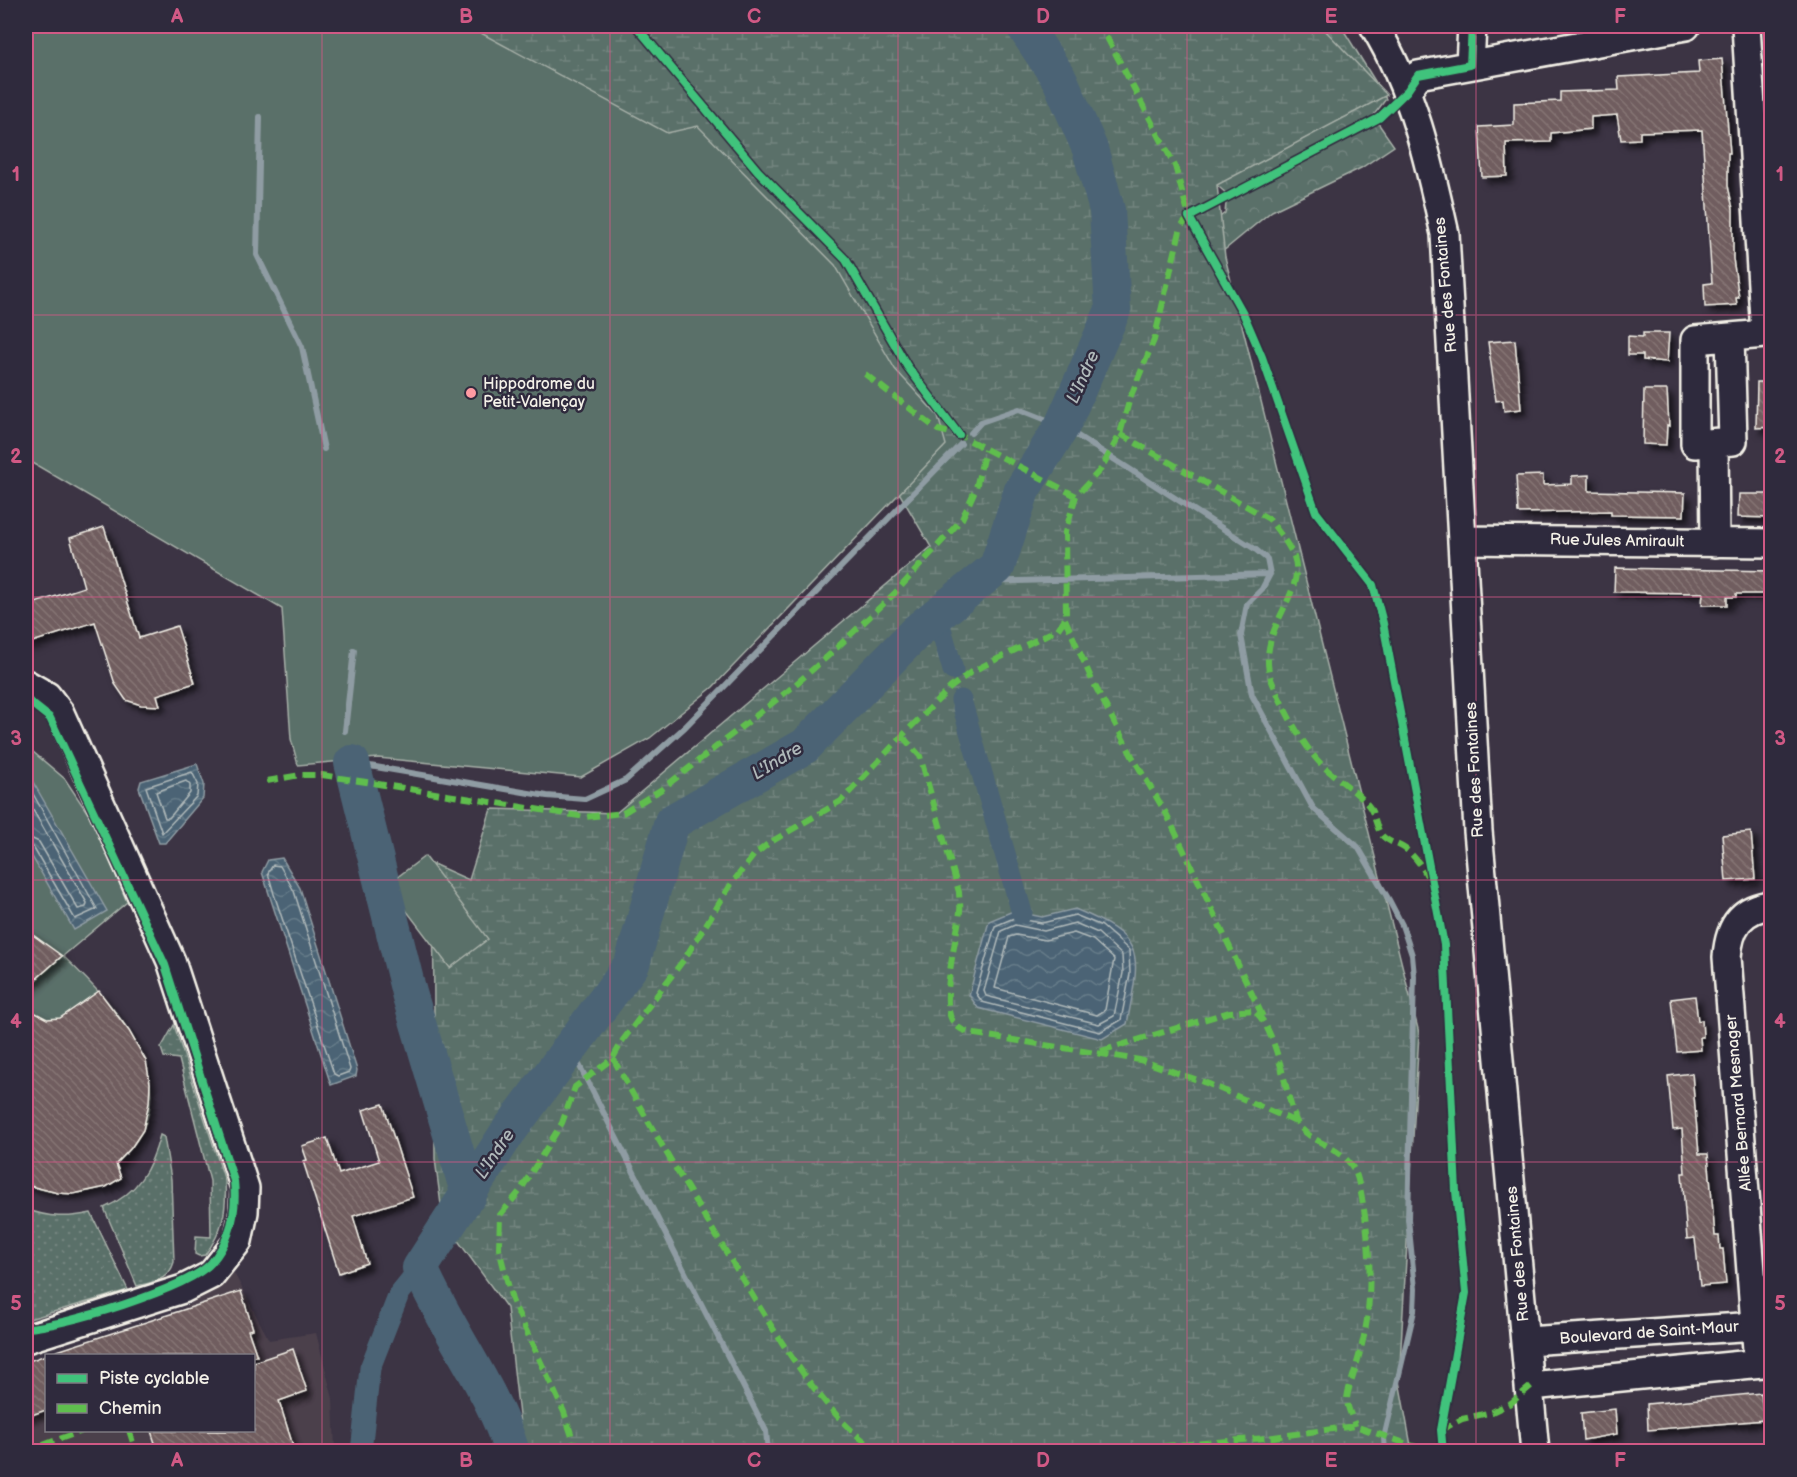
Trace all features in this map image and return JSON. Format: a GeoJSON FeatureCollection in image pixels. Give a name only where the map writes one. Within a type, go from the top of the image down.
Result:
{"type":"FeatureCollection","features":[{"type":"Feature","properties":{"kind":"street","name":"Rue des Fontaines"},"geometry":{"type":"LineString","coordinates":[[1374,26],[1407,91],[1431,168],[1445,234],[1478,831],[1527,1341],[1535,1452]]}},
{"type":"Feature","properties":{"kind":"street"},"geometry":{"type":"LineString","coordinates":[[1470,64],[1472,26]]}},
{"type":"Feature","properties":{"kind":"street"},"geometry":{"type":"LineString","coordinates":[[1407,91],[1418,75],[1686,26]]}},
{"type":"Feature","properties":{"kind":"street"},"geometry":{"type":"LineString","coordinates":[[1730,337],[1733,441],[1695,444],[1695,340],[1730,337],[1765,334],[1746,26]]}},
{"type":"Feature","properties":{"kind":"street"},"geometry":{"type":"LineString","coordinates":[[1714,442],[1715,543]]}},
{"type":"Feature","properties":{"kind":"street","name":"Rue Jules Amirault"},"geometry":{"type":"LineString","coordinates":[[1463,540],[1772,543]]}},
{"type":"Feature","properties":{"kind":"street"},"geometry":{"type":"LineString","coordinates":[[26,684],[47,696],[60,713],[171,961],[245,1188],[238,1242],[211,1275],[183,1289],[26,1340]]}},
{"type":"Feature","properties":{"kind":"street","name":"Allée Bernard Mesnager"},"geometry":{"type":"LineString","coordinates":[[1765,1363],[1764,1325],[1727,957],[1728,934],[1743,915],[1758,906],[1772,905]]}},
{"type":"Feature","properties":{"kind":"street","name":"Boulevard de Saint-Maur"},"geometry":{"type":"LineString","coordinates":[[1527,1341],[1764,1325]]}},
{"type":"Feature","properties":{"kind":"street"},"geometry":{"type":"LineString","coordinates":[[1531,1386],[1765,1363]]}},
{"type":"Feature","properties":{"kind":"shaded area"},"geometry":{"type":"Polygon","coordinates":[[[234,1273],[269,1340],[316,1333],[333,1399],[335,1451],[26,1451],[26,1361],[45,1355],[45,1432],[255,1432],[255,1354],[48,1354],[180,1311],[234,1273]]]}},
{"type":"Feature","properties":{"kind":"green space","name":"Hippodrome du Petit-Valençay"},"geometry":{"type":"Polygon","coordinates":[[[26,26],[468,26],[667,133],[698,126],[835,265],[895,369],[938,416],[946,445],[713,687],[650,738],[581,777],[378,758],[298,765],[291,739],[282,609],[26,459],[26,26]]]}},
{"type":"Feature","properties":{"kind":"green space"},"geometry":{"type":"Polygon","coordinates":[[[444,26],[1321,26],[1387,95],[1217,185],[1225,257],[1419,1033],[1399,1381],[1412,1451],[523,1451],[507,1308],[443,1220],[435,1159],[433,864],[469,880],[491,809],[616,813],[931,547],[733,210],[444,26]]]}},
{"type":"Feature","properties":{"kind":"green space"},"geometry":{"type":"Polygon","coordinates":[[[1078,26],[1341,26],[1386,99],[1373,116],[1394,146],[1361,168],[1272,211],[1216,257],[1198,233],[1225,213],[1227,194],[1212,181],[1078,26]]]}},
{"type":"Feature","properties":{"kind":"green space"},"geometry":{"type":"Polygon","coordinates":[[[26,746],[65,779],[95,824],[127,902],[63,956],[85,977],[126,1026],[141,1053],[150,1081],[150,1109],[139,1137],[116,1164],[121,1178],[86,1192],[51,1192],[26,1184],[26,746]]]}},
{"type":"Feature","properties":{"kind":"green space"},"geometry":{"type":"Polygon","coordinates":[[[425,856],[488,939],[450,968],[387,885],[425,856]]]}},
{"type":"Feature","properties":{"kind":"green space"},"geometry":{"type":"Polygon","coordinates":[[[174,1025],[225,1181],[224,1211],[220,1229],[205,1255],[199,1256],[195,1254],[196,1236],[211,1237],[210,1181],[179,1059],[164,1057],[161,1048],[174,1025]]]}},
{"type":"Feature","properties":{"kind":"green space"},"geometry":{"type":"Polygon","coordinates":[[[160,1135],[164,1137],[171,1179],[174,1262],[165,1276],[137,1286],[104,1208],[126,1195],[141,1179],[152,1159],[160,1135]]]}},
{"type":"Feature","properties":{"kind":"green space"},"geometry":{"type":"Polygon","coordinates":[[[26,1209],[58,1216],[91,1213],[128,1290],[26,1320],[26,1209]]]}},
{"type":"Feature","properties":{"kind":"water"},"geometry":{"type":"Polygon","coordinates":[[[197,764],[204,784],[203,798],[165,843],[159,843],[139,788],[141,781],[197,764]]]}},
{"type":"Feature","properties":{"kind":"water"},"geometry":{"type":"Polygon","coordinates":[[[33,782],[107,911],[74,930],[26,846],[26,786],[33,782]]]}},
{"type":"Feature","properties":{"kind":"water"},"geometry":{"type":"Polygon","coordinates":[[[282,858],[300,888],[357,1070],[356,1076],[331,1085],[262,872],[268,860],[282,858]]]}},
{"type":"Feature","properties":{"kind":"water"},"geometry":{"type":"Polygon","coordinates":[[[1075,909],[1116,930],[1127,940],[1133,951],[1136,964],[1135,980],[1127,1024],[1102,1039],[978,1008],[969,995],[989,921],[1013,911],[1042,917],[1075,909]]]}},
{"type":"Feature","properties":{"kind":"building"},"geometry":{"type":"Polygon","coordinates":[[[1722,59],[1730,153],[1728,153],[1728,186],[1733,209],[1733,259],[1739,298],[1736,298],[1737,305],[1705,307],[1704,284],[1712,283],[1702,130],[1640,132],[1640,139],[1621,140],[1617,115],[1591,117],[1591,129],[1551,133],[1551,142],[1506,143],[1507,176],[1482,177],[1479,127],[1514,125],[1514,103],[1560,101],[1560,92],[1619,90],[1618,77],[1699,73],[1698,61],[1722,59]]]}},
{"type":"Feature","properties":{"kind":"building"},"geometry":{"type":"Polygon","coordinates":[[[1643,333],[1669,333],[1667,362],[1643,360],[1643,355],[1628,355],[1628,336],[1643,337],[1643,333]]]}},
{"type":"Feature","properties":{"kind":"building"},"geometry":{"type":"Polygon","coordinates":[[[1515,340],[1521,409],[1504,411],[1503,400],[1496,401],[1488,342],[1515,340]]]}},
{"type":"Feature","properties":{"kind":"building"},"geometry":{"type":"Polygon","coordinates":[[[1757,382],[1772,382],[1772,427],[1756,428],[1757,382]]]}},
{"type":"Feature","properties":{"kind":"building"},"geometry":{"type":"Polygon","coordinates":[[[1644,390],[1667,390],[1669,426],[1667,425],[1666,445],[1643,444],[1644,390]]]}},
{"type":"Feature","properties":{"kind":"building"},"geometry":{"type":"Polygon","coordinates":[[[1543,475],[1543,485],[1572,484],[1572,476],[1589,475],[1589,491],[1685,493],[1684,516],[1611,515],[1611,511],[1518,513],[1516,476],[1543,475]]]}},
{"type":"Feature","properties":{"kind":"building"},"geometry":{"type":"Polygon","coordinates":[[[1739,494],[1772,494],[1772,518],[1738,517],[1739,494]]]}},
{"type":"Feature","properties":{"kind":"building"},"geometry":{"type":"Polygon","coordinates":[[[104,527],[139,638],[177,626],[195,683],[157,695],[160,706],[141,705],[126,700],[115,684],[95,622],[26,644],[26,606],[84,587],[70,538],[104,527]]]}},
{"type":"Feature","properties":{"kind":"building"},"geometry":{"type":"Polygon","coordinates":[[[1615,568],[1772,571],[1772,594],[1736,594],[1736,597],[1727,597],[1727,605],[1702,605],[1703,593],[1614,592],[1615,568]]]}},
{"type":"Feature","properties":{"kind":"building"},"geometry":{"type":"Polygon","coordinates":[[[1751,832],[1755,879],[1726,881],[1722,835],[1751,832]]]}},
{"type":"Feature","properties":{"kind":"building"},"geometry":{"type":"Polygon","coordinates":[[[26,930],[62,956],[26,988],[26,930]]]}},
{"type":"Feature","properties":{"kind":"building"},"geometry":{"type":"Polygon","coordinates":[[[99,991],[129,1031],[146,1061],[150,1083],[149,1103],[143,1130],[116,1164],[121,1178],[106,1187],[73,1194],[58,1193],[26,1185],[26,1008],[47,1019],[60,1018],[99,991]]]}},
{"type":"Feature","properties":{"kind":"building"},"geometry":{"type":"Polygon","coordinates":[[[1695,996],[1698,1021],[1702,1020],[1701,1050],[1677,1052],[1671,999],[1695,996]]]}},
{"type":"Feature","properties":{"kind":"building"},"geometry":{"type":"Polygon","coordinates":[[[1692,1073],[1699,1154],[1708,1154],[1715,1236],[1719,1236],[1720,1249],[1723,1249],[1726,1284],[1700,1286],[1695,1238],[1687,1239],[1682,1173],[1685,1173],[1682,1129],[1673,1130],[1668,1076],[1692,1073]]]}},
{"type":"Feature","properties":{"kind":"building"},"geometry":{"type":"Polygon","coordinates":[[[383,1104],[413,1197],[353,1216],[367,1263],[339,1273],[303,1161],[307,1160],[302,1146],[327,1138],[339,1174],[379,1161],[363,1110],[383,1104]]]}},
{"type":"Feature","properties":{"kind":"building"},"geometry":{"type":"Polygon","coordinates":[[[241,1291],[253,1329],[248,1330],[257,1356],[255,1354],[54,1354],[54,1352],[241,1291]]]}},
{"type":"Feature","properties":{"kind":"building"},"geometry":{"type":"Polygon","coordinates":[[[293,1349],[307,1391],[279,1401],[295,1452],[158,1452],[151,1432],[255,1432],[255,1362],[293,1349]]]}},
{"type":"Feature","properties":{"kind":"building"},"geometry":{"type":"Polygon","coordinates":[[[45,1355],[45,1410],[26,1417],[26,1362],[45,1355]]]}},
{"type":"Feature","properties":{"kind":"building"},"geometry":{"type":"Polygon","coordinates":[[[1761,1393],[1764,1420],[1648,1430],[1647,1404],[1761,1393]]]}},
{"type":"Feature","properties":{"kind":"building"},"geometry":{"type":"Polygon","coordinates":[[[1615,1409],[1617,1434],[1583,1440],[1581,1413],[1615,1409]]]}},
{"type":"Feature","properties":{"kind":"waterway","name":"L'Indre"},"geometry":{"type":"LineString","coordinates":[[512,1452],[493,1405],[420,1268],[506,1135],[632,964],[672,822],[805,746],[917,631],[997,567],[1022,490],[1062,426],[1113,310],[1107,210],[1090,149],[1060,80],[1024,26]]}},
{"type":"Feature","properties":{"kind":"waterway"},"geometry":{"type":"LineString","coordinates":[[260,117],[257,255],[302,347],[324,449]]}},
{"type":"Feature","properties":{"kind":"waterway"},"geometry":{"type":"LineString","coordinates":[[971,433],[981,422],[1019,409],[1062,426],[1255,549],[1267,559],[1270,574],[1262,589],[1247,604],[1241,635],[1252,695],[1313,808],[1358,847],[1402,925],[1412,955],[1414,976],[1408,1219],[1415,1289],[1414,1311],[1384,1438],[1385,1452]]}},
{"type":"Feature","properties":{"kind":"waterway"},"geometry":{"type":"LineString","coordinates":[[352,763],[547,796],[585,799],[626,780],[685,727],[961,444]]}},
{"type":"Feature","properties":{"kind":"waterway"},"geometry":{"type":"LineString","coordinates":[[978,582],[1270,574]]}},
{"type":"Feature","properties":{"kind":"waterway"},"geometry":{"type":"LineString","coordinates":[[937,615],[953,670]]}},
{"type":"Feature","properties":{"kind":"waterway"},"geometry":{"type":"LineString","coordinates":[[345,731],[354,650]]}},
{"type":"Feature","properties":{"kind":"waterway"},"geometry":{"type":"LineString","coordinates":[[961,700],[1022,913]]}},
{"type":"Feature","properties":{"kind":"waterway"},"geometry":{"type":"LineString","coordinates":[[352,763],[409,993],[469,1195]]}},
{"type":"Feature","properties":{"kind":"waterway"},"geometry":{"type":"LineString","coordinates":[[570,1047],[766,1431],[768,1452]]}},
{"type":"Feature","properties":{"kind":"waterway"},"geometry":{"type":"LineString","coordinates":[[361,1452],[370,1368],[399,1294],[420,1268]]}},
{"type":"Feature","properties":{"kind":"waterway"},"geometry":{"type":"LineString","coordinates":[[1373,1452],[1385,1449]]}},
{"type":"Feature","properties":{"kind":"marked path"},"geometry":{"type":"LineString","coordinates":[[577,1452],[564,1412],[512,1300],[499,1249],[500,1215],[520,1191],[562,1123],[575,1087],[613,1058],[623,1040],[685,958],[732,883],[754,855],[769,843],[841,801],[950,688],[971,672],[1058,629],[1066,617],[1065,532],[1076,496],[1101,469],[1120,434],[1130,398],[1154,340],[1181,227],[1189,217],[1175,166],[1104,32],[1098,26]]}},
{"type":"Feature","properties":{"kind":"marked path"},"geometry":{"type":"LineString","coordinates":[[865,374],[938,430],[959,435],[1076,496]]}},
{"type":"Feature","properties":{"kind":"marked path"},"geometry":{"type":"LineString","coordinates":[[1120,434],[1269,519],[1283,537],[1294,557],[1296,571],[1294,586],[1269,648],[1268,665],[1273,684],[1295,727],[1315,758],[1363,800],[1374,815],[1383,837],[1407,851],[1423,868],[1427,876]]}},
{"type":"Feature","properties":{"kind":"marked path"},"geometry":{"type":"LineString","coordinates":[[267,781],[300,775],[322,775],[585,817],[623,813],[662,789],[789,690],[895,593],[962,519],[976,488],[985,450]]}},
{"type":"Feature","properties":{"kind":"marked path"},"geometry":{"type":"LineString","coordinates":[[1065,619],[1092,680],[1132,756],[1167,815],[1263,1017]]}},
{"type":"Feature","properties":{"kind":"marked path"},"geometry":{"type":"LineString","coordinates":[[902,736],[920,756],[959,892],[959,922],[948,986],[950,1014],[956,1025],[975,1034],[1140,1060],[1209,1084],[1296,1122]]}},
{"type":"Feature","properties":{"kind":"marked path"},"geometry":{"type":"LineString","coordinates":[[1101,1051],[1229,1012],[1253,1010],[1261,1018],[1274,1044],[1295,1118],[1300,1127],[1346,1159],[1358,1180],[1367,1228],[1370,1279],[1366,1327],[1347,1397],[1355,1426]]}},
{"type":"Feature","properties":{"kind":"marked path"},"geometry":{"type":"LineString","coordinates":[[613,1058],[685,1185],[797,1365],[838,1417],[881,1452]]}},
{"type":"Feature","properties":{"kind":"marked path"},"geometry":{"type":"LineString","coordinates":[[1441,1430],[1462,1419],[1492,1412],[1511,1403],[1531,1386]]}},
{"type":"Feature","properties":{"kind":"marked path"},"geometry":{"type":"LineString","coordinates":[[1091,1452],[1266,1438],[1355,1426],[1431,1452]]}},
{"type":"Feature","properties":{"kind":"marked path"},"geometry":{"type":"LineString","coordinates":[[26,1451],[79,1432]]}},
{"type":"Feature","properties":{"kind":"marked path"},"geometry":{"type":"LineString","coordinates":[[130,1432],[136,1452]]}},
{"type":"Feature","properties":{"kind":"cycle path"},"geometry":{"type":"LineString","coordinates":[[636,26],[758,171],[846,260],[907,366],[959,435]]}},
{"type":"Feature","properties":{"kind":"cycle path"},"geometry":{"type":"LineString","coordinates":[[1443,1452],[1441,1430],[1466,1293],[1456,1191],[1444,945],[1383,623],[1373,585],[1316,512],[1262,357],[1244,315],[1189,217],[1379,118],[1407,91],[1418,75],[1470,65],[1472,26]]}},
{"type":"Feature","properties":{"kind":"cycle path"},"geometry":{"type":"LineString","coordinates":[[26,699],[50,718],[165,965],[234,1181],[235,1192],[228,1235],[211,1263],[198,1273],[152,1295],[123,1305],[66,1321],[26,1328]]}},
{"type":"Feature","properties":{"kind":"place","name":"Hippodrome du Petit-Valençay"},"geometry":{"type":"Point","coordinates":[471,393]}}]}
